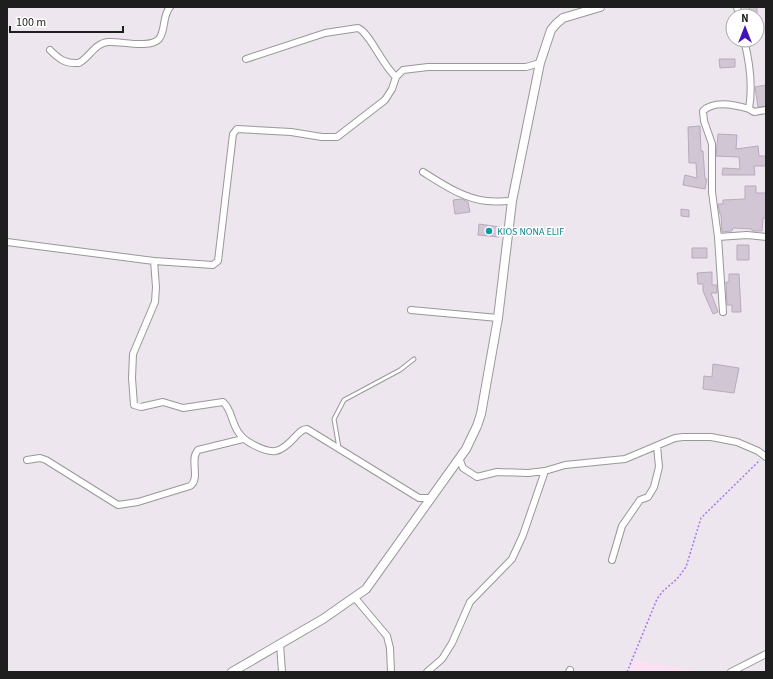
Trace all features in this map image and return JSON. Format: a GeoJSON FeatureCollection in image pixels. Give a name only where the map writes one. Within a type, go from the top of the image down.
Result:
{"type":"FeatureCollection","features":[{"type":"Feature","properties":{"kind":"street"},"geometry":{"type":"LineString","coordinates":[[50,50],[60,60],[66,63],[79,63],[102,43],[118,42],[140,44],[155,41],[160,38],[166,13],[170,7]]}},
{"type":"Feature","properties":{"kind":"street"},"geometry":{"type":"LineString","coordinates":[[232,672],[323,619],[355,598],[376,576],[472,438],[481,414],[498,318],[512,201],[540,63],[551,30],[556,24],[563,18],[600,7]]}},
{"type":"Feature","properties":{"kind":"street"},"geometry":{"type":"LineString","coordinates":[[246,59],[325,33],[358,28],[364,32],[386,68],[396,77]]}},
{"type":"Feature","properties":{"kind":"street"},"geometry":{"type":"LineString","coordinates":[[746,48],[751,76],[749,109]]}},
{"type":"Feature","properties":{"kind":"street"},"geometry":{"type":"LineString","coordinates":[[7,242],[154,261],[213,265],[218,260],[235,130],[241,128],[244,130],[291,132],[337,138],[385,100],[392,89],[396,77],[403,70],[417,68],[526,67],[540,63]]}},
{"type":"Feature","properties":{"kind":"street"},"geometry":{"type":"LineString","coordinates":[[723,312],[718,237],[712,192],[712,144],[704,121],[703,111],[707,106],[724,105],[735,105],[754,112],[766,110]]}},
{"type":"Feature","properties":{"kind":"street"},"geometry":{"type":"LineString","coordinates":[[423,172],[445,186],[486,202],[512,201]]}},
{"type":"Feature","properties":{"kind":"street"},"geometry":{"type":"LineString","coordinates":[[718,237],[747,235],[766,237]]}},
{"type":"Feature","properties":{"kind":"street"},"geometry":{"type":"LineString","coordinates":[[154,261],[156,286],[155,302],[133,354],[132,378],[134,405],[141,407],[163,402],[183,408],[223,402],[226,405],[235,428],[243,439],[261,449],[275,452],[280,450],[300,432],[307,429],[419,498],[430,498]]}},
{"type":"Feature","properties":{"kind":"street"},"geometry":{"type":"LineString","coordinates":[[411,310],[498,318]]}},
{"type":"Feature","properties":{"kind":"street"},"geometry":{"type":"LineString","coordinates":[[459,458],[463,468],[477,477],[497,472],[516,474],[546,471],[560,466],[625,459],[675,438],[711,438],[737,442],[765,456]]}},
{"type":"Feature","properties":{"kind":"street"},"geometry":{"type":"LineString","coordinates":[[28,460],[40,458],[46,460],[118,505],[138,502],[190,486],[194,481],[194,456],[198,450],[243,439]]}},
{"type":"Feature","properties":{"kind":"street"},"geometry":{"type":"LineString","coordinates":[[612,560],[622,526],[640,500],[648,497],[654,487],[659,467],[658,446]]}},
{"type":"Feature","properties":{"kind":"street"},"geometry":{"type":"LineString","coordinates":[[427,672],[442,659],[449,648],[470,602],[512,559],[546,471]]}},
{"type":"Feature","properties":{"kind":"street"},"geometry":{"type":"LineString","coordinates":[[355,598],[387,636],[390,648],[391,672]]}},
{"type":"Feature","properties":{"kind":"street"},"geometry":{"type":"LineString","coordinates":[[280,644],[282,672]]}},
{"type":"Feature","properties":{"kind":"street"},"geometry":{"type":"LineString","coordinates":[[731,672],[766,654]]}},
{"type":"Feature","properties":{"kind":"lane"},"geometry":{"type":"LineString","coordinates":[[339,448],[334,419],[344,400],[400,370],[414,359]]}},
{"type":"Feature","properties":{"kind":"path"},"geometry":{"type":"LineString","coordinates":[[626,672],[657,599],[663,591],[677,579],[686,567],[701,518],[765,456]]}},
{"type":"Feature","properties":{"kind":"shaded area"},"geometry":{"type":"Polygon","coordinates":[[[634,660],[702,672],[630,672],[634,660]]]}},
{"type":"Feature","properties":{"kind":"building"},"geometry":{"type":"Polygon","coordinates":[[[719,59],[735,59],[735,67],[720,68],[719,59]]]}},
{"type":"Feature","properties":{"kind":"building"},"geometry":{"type":"Polygon","coordinates":[[[766,85],[766,106],[758,107],[755,87],[766,85]]]}},
{"type":"Feature","properties":{"kind":"building"},"geometry":{"type":"Polygon","coordinates":[[[700,126],[701,151],[703,151],[705,179],[707,179],[705,189],[683,185],[685,175],[697,178],[696,163],[689,163],[688,127],[700,126]]]}},
{"type":"Feature","properties":{"kind":"building"},"geometry":{"type":"Polygon","coordinates":[[[718,134],[737,135],[736,149],[758,146],[759,156],[766,156],[766,166],[754,166],[755,175],[722,175],[723,168],[740,169],[739,157],[716,156],[718,134]]]}},
{"type":"Feature","properties":{"kind":"building"},"geometry":{"type":"Polygon","coordinates":[[[745,186],[756,186],[756,193],[766,193],[766,218],[763,218],[762,231],[733,228],[732,231],[722,232],[721,215],[718,204],[723,204],[723,200],[745,199],[745,186]]]}},
{"type":"Feature","properties":{"kind":"building"},"geometry":{"type":"Polygon","coordinates":[[[462,199],[468,202],[470,212],[455,214],[453,200],[462,199]]]}},
{"type":"Feature","properties":{"kind":"building"},"geometry":{"type":"Polygon","coordinates":[[[681,209],[689,210],[689,217],[681,216],[681,209]]]}},
{"type":"Feature","properties":{"kind":"building","name":"KIOS NONA ELIF"},"geometry":{"type":"Polygon","coordinates":[[[479,224],[500,227],[499,237],[478,235],[479,224]]]}},
{"type":"Feature","properties":{"kind":"building"},"geometry":{"type":"Polygon","coordinates":[[[737,245],[749,245],[749,260],[737,260],[737,245]]]}},
{"type":"Feature","properties":{"kind":"building"},"geometry":{"type":"Polygon","coordinates":[[[692,248],[707,248],[707,258],[692,258],[692,248]]]}},
{"type":"Feature","properties":{"kind":"building"},"geometry":{"type":"Polygon","coordinates":[[[712,272],[712,285],[717,285],[717,293],[711,293],[718,312],[713,314],[703,291],[703,284],[698,284],[697,273],[712,272]]]}},
{"type":"Feature","properties":{"kind":"building"},"geometry":{"type":"Polygon","coordinates":[[[729,274],[739,274],[741,312],[732,312],[732,305],[727,305],[726,282],[729,282],[729,274]]]}},
{"type":"Feature","properties":{"kind":"building"},"geometry":{"type":"Polygon","coordinates":[[[713,364],[739,368],[734,393],[703,389],[704,376],[712,377],[713,364]]]}},
{"type":"Feature","properties":{"kind":"place","name":"KIOS NONA ELIF"},"geometry":{"type":"Point","coordinates":[489,231]}}]}
